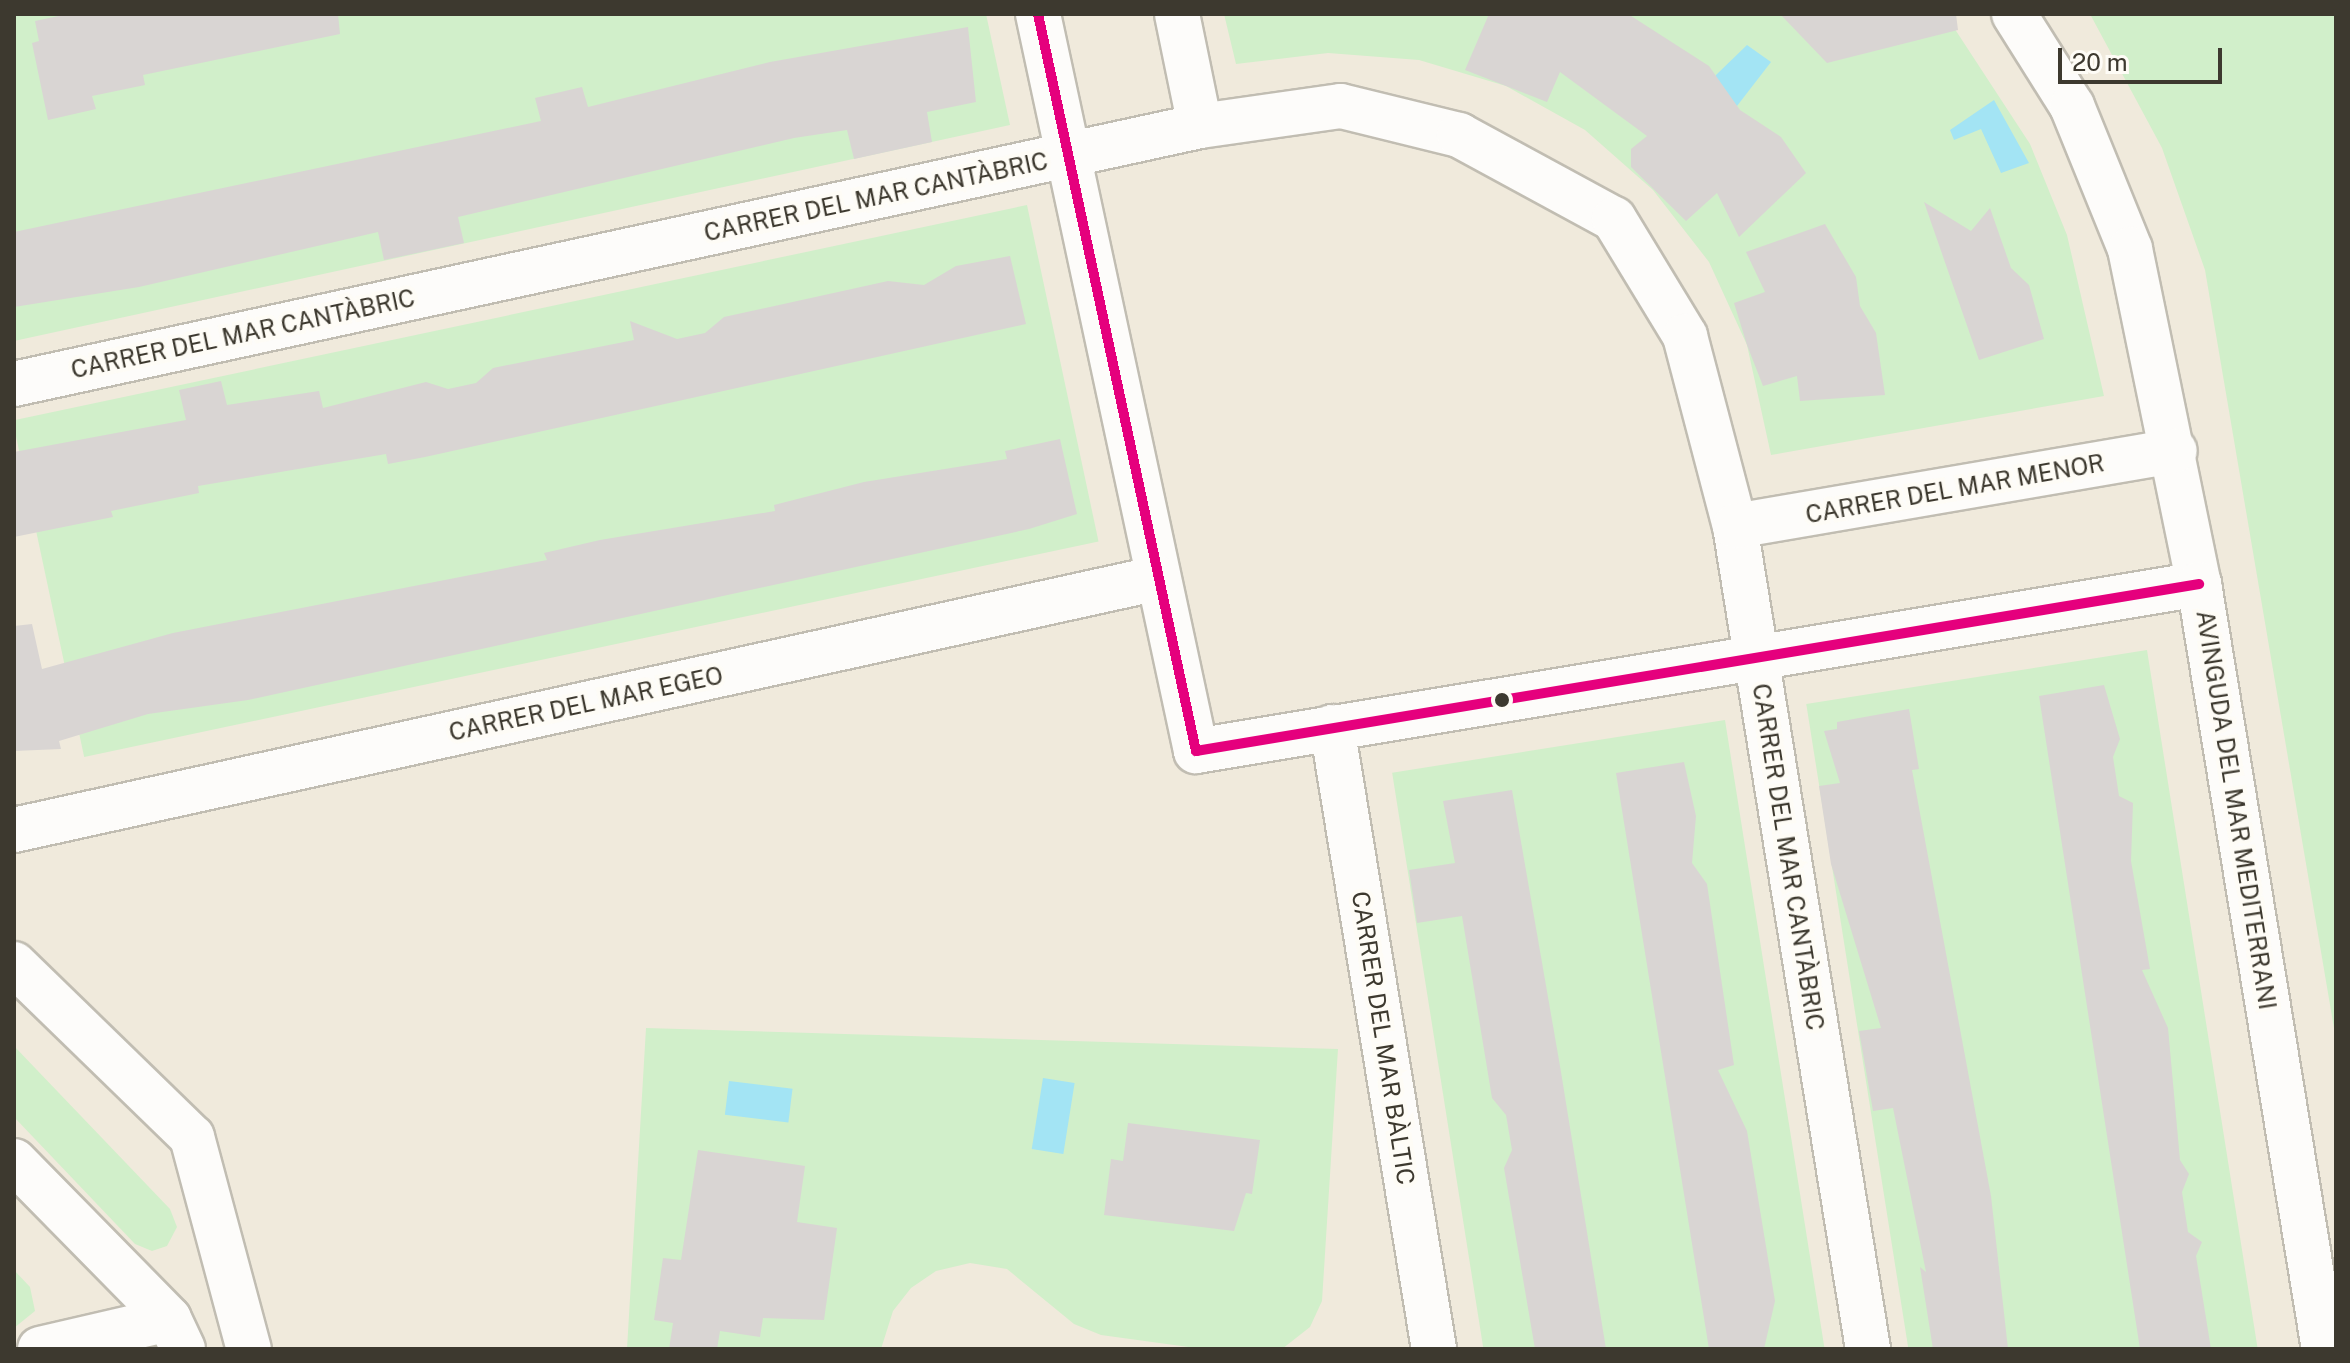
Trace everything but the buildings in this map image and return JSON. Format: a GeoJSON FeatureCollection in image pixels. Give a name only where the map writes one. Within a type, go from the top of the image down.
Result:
{"type":"FeatureCollection","features":[{"type":"Feature","properties":{"kind":"street"},"geometry":{"type":"LineString","coordinates":[[1038,14],[1196,751],[2199,584]]}},
{"type":"Feature","properties":{"kind":"street"},"geometry":{"type":"LineString","coordinates":[[1177,14],[1200,126]]}},
{"type":"Feature","properties":{"kind":"street","name":"AVINGUDA DEL MAR MEDITERRANI"},"geometry":{"type":"LineString","coordinates":[[2014,14],[2072,106],[2130,249],[2175,451],[2199,584],[2324,1349]]}},
{"type":"Feature","properties":{"kind":"street","name":"CARRER DEL MAR CANTÀBRIC"},"geometry":{"type":"LineString","coordinates":[[14,384],[1200,126],[1341,106],[1459,135],[1614,219],[1685,336],[1735,526],[1868,1349]]}},
{"type":"Feature","properties":{"kind":"street","name":"CARRER DEL MAR MENOR"},"geometry":{"type":"LineString","coordinates":[[1735,526],[2175,451]]}},
{"type":"Feature","properties":{"kind":"street","name":"CARRER DEL MAR EGEO"},"geometry":{"type":"LineString","coordinates":[[14,830],[1158,578]]}},
{"type":"Feature","properties":{"kind":"street","name":"CARRER DEL MAR BÀLTIC"},"geometry":{"type":"LineString","coordinates":[[1332,727],[1434,1349]]}},
{"type":"Feature","properties":{"kind":"street"},"geometry":{"type":"LineString","coordinates":[[14,964],[192,1137],[249,1349]]}},
{"type":"Feature","properties":{"kind":"street"},"geometry":{"type":"LineString","coordinates":[[14,1161],[176,1334]]}},
{"type":"Feature","properties":{"kind":"street"},"geometry":{"type":"LineString","coordinates":[[40,1349],[176,1334]]}},
{"type":"Feature","properties":{"kind":"green space"},"geometry":{"type":"Polygon","coordinates":[[[14,14],[986,14],[1010,125],[14,341],[14,14]]]}},
{"type":"Feature","properties":{"kind":"green space"},"geometry":{"type":"Polygon","coordinates":[[[1224,14],[1945,14],[2030,144],[2067,235],[2104,396],[1771,455],[1747,345],[1709,262],[1653,190],[1585,130],[1506,86],[1419,60],[1328,53],[1236,64],[1224,14]]]}},
{"type":"Feature","properties":{"kind":"green space"},"geometry":{"type":"Polygon","coordinates":[[[2090,14],[2336,14],[2336,1040],[2205,270],[2162,148],[2090,14]]]}},
{"type":"Feature","properties":{"kind":"green space"},"geometry":{"type":"Polygon","coordinates":[[[1027,205],[1099,541],[84,757],[14,420],[1027,205]]]}},
{"type":"Feature","properties":{"kind":"green space"},"geometry":{"type":"Polygon","coordinates":[[[2147,650],[2258,1349],[1908,1349],[1806,704],[2147,650]]]}},
{"type":"Feature","properties":{"kind":"green space"},"geometry":{"type":"Polygon","coordinates":[[[1725,720],[1825,1349],[1483,1349],[1392,773],[1725,720]]]}},
{"type":"Feature","properties":{"kind":"green space"},"geometry":{"type":"Polygon","coordinates":[[[646,1028],[1338,1049],[1322,1301],[1310,1327],[1282,1349],[1203,1349],[1101,1335],[1074,1324],[1007,1269],[970,1263],[936,1271],[911,1288],[893,1311],[881,1349],[627,1349],[646,1028]]]}},
{"type":"Feature","properties":{"kind":"green space"},"geometry":{"type":"Polygon","coordinates":[[[14,1046],[170,1209],[177,1227],[167,1246],[152,1251],[135,1244],[14,1117],[14,1046]]]}},
{"type":"Feature","properties":{"kind":"green space"},"geometry":{"type":"Polygon","coordinates":[[[14,1270],[30,1287],[35,1311],[14,1328],[14,1270]]]}},
{"type":"Feature","properties":{"kind":"water"},"geometry":{"type":"Polygon","coordinates":[[[1747,45],[1771,62],[1737,106],[1715,88],[1716,75],[1747,45]]]}},
{"type":"Feature","properties":{"kind":"water"},"geometry":{"type":"Polygon","coordinates":[[[1994,100],[2029,163],[2001,173],[1981,129],[1954,140],[1950,130],[1994,100]]]}},
{"type":"Feature","properties":{"kind":"water"},"geometry":{"type":"Polygon","coordinates":[[[1043,1078],[1075,1083],[1063,1154],[1032,1149],[1043,1078]]]}},
{"type":"Feature","properties":{"kind":"water"},"geometry":{"type":"Polygon","coordinates":[[[729,1081],[793,1089],[788,1123],[725,1115],[729,1081]]]}},
{"type":"Feature","properties":{"kind":"transit line"},"geometry":{"type":"LineString","coordinates":[[1038,14],[1196,751],[2199,584]]}}]}
